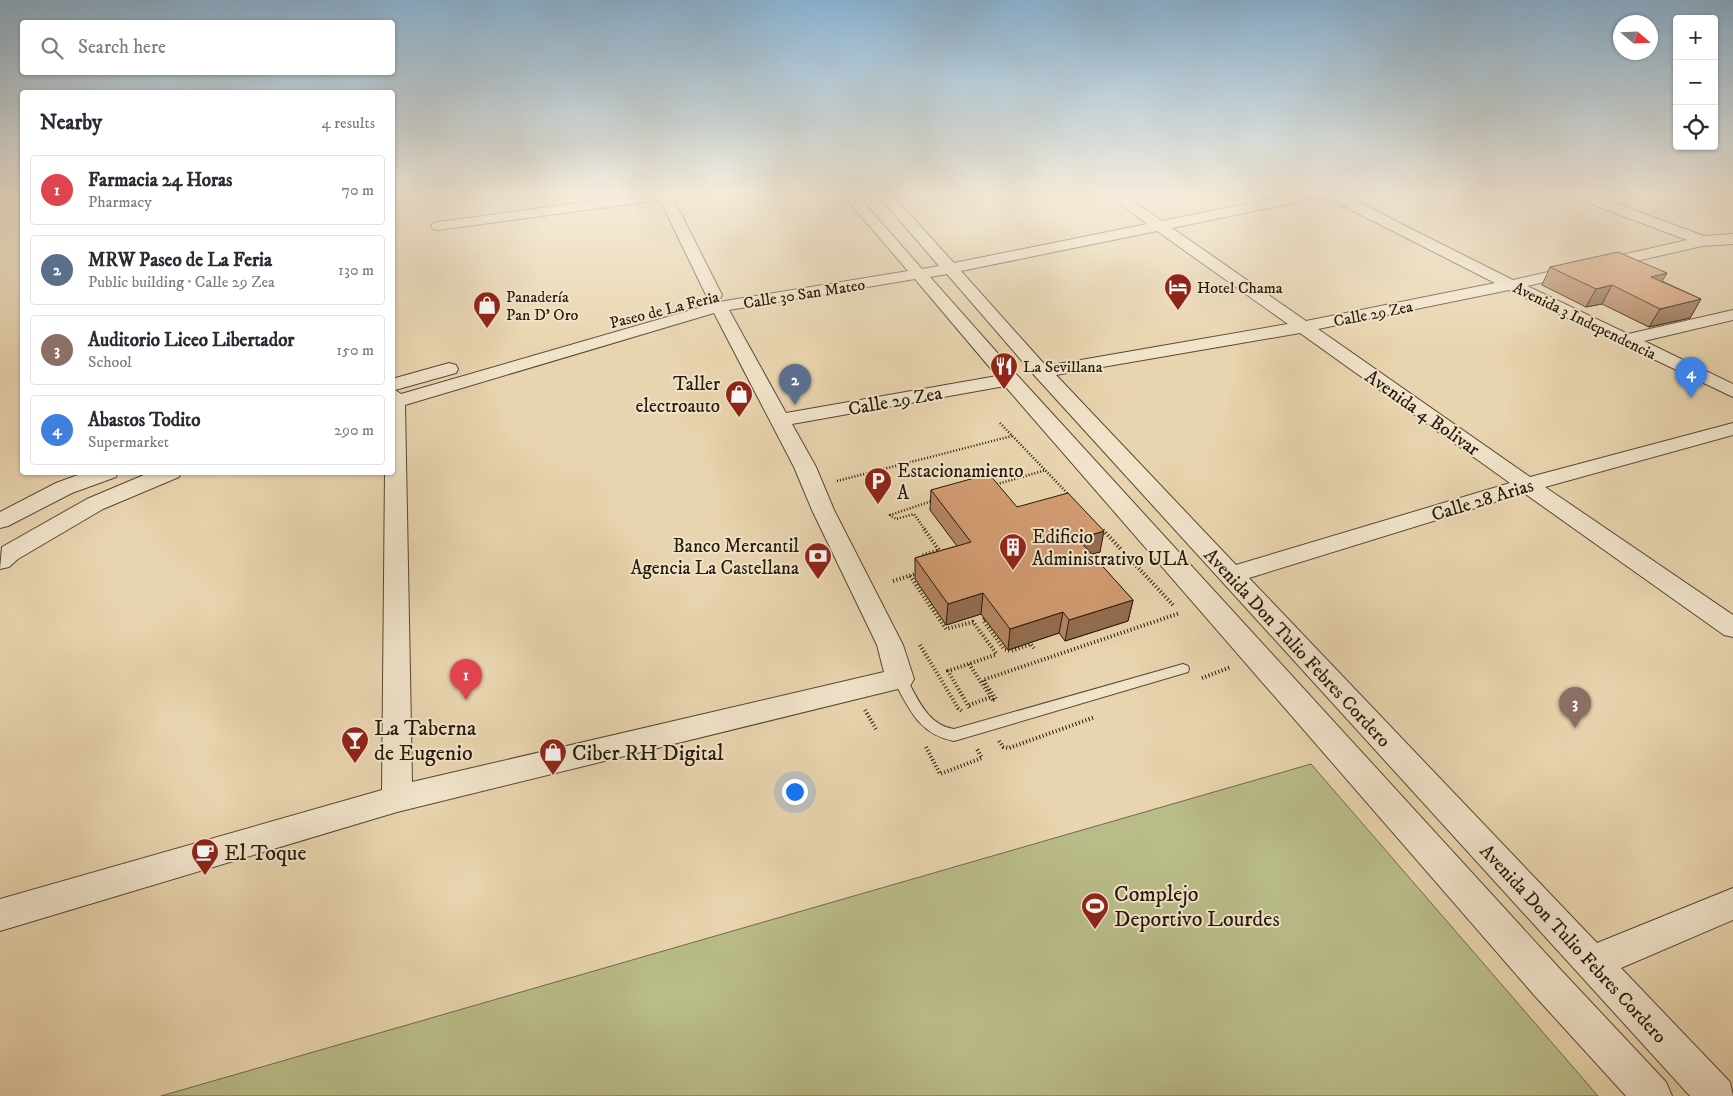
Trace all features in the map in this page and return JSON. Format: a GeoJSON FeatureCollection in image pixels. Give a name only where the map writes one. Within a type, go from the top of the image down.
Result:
{"type":"FeatureCollection","features":[{"type":"Feature","properties":{"kind":"street"},"geometry":{"type":"LineString","coordinates":[[0,915],[396,800],[900,678],[890,645],[781,420],[717,301],[692,245]]}},
{"type":"Feature","properties":{"kind":"street","name":"Avenida Don Tulio Febres Cordero"},"geometry":{"type":"LineString","coordinates":[[893,245],[1010,379],[1540,974],[1652,1096]]}},
{"type":"Feature","properties":{"kind":"street","name":"Avenida Don Tulio Febres Cordero"},"geometry":{"type":"LineString","coordinates":[[929,245],[1042,372],[1716,1096]]}},
{"type":"Feature","properties":{"kind":"street"},"geometry":{"type":"LineString","coordinates":[[946,265],[1052,245]]}},
{"type":"Feature","properties":{"kind":"street","name":"Avenida 4 Bolivar"},"geometry":{"type":"LineString","coordinates":[[1187,245],[1733,628]]}},
{"type":"Feature","properties":{"kind":"street","name":"Avenida 3 Independencia"},"geometry":{"type":"LineString","coordinates":[[1432,245],[1733,391]]}},
{"type":"Feature","properties":{"kind":"street","name":"Calle 29 Zea"},"geometry":{"type":"LineString","coordinates":[[1042,372],[1303,327],[1511,285],[1684,245]]}},
{"type":"Feature","properties":{"kind":"street"},"geometry":{"type":"LineString","coordinates":[[1713,245],[1733,253]]}},
{"type":"Feature","properties":{"kind":"street","name":"Paseo de La Feria"},"geometry":{"type":"LineString","coordinates":[[395,396],[675,318],[717,301],[946,265]]}},
{"type":"Feature","properties":{"kind":"street"},"geometry":{"type":"LineString","coordinates":[[1627,340],[1733,315]]}},
{"type":"Feature","properties":{"kind":"street","name":"Calle 29 Zea"},"geometry":{"type":"LineString","coordinates":[[781,420],[1010,379]]}},
{"type":"Feature","properties":{"kind":"street","name":"Calle 28 Arias"},"geometry":{"type":"LineString","coordinates":[[1232,575],[1527,485],[1733,429]]}},
{"type":"Feature","properties":{"kind":"street"},"geometry":{"type":"LineString","coordinates":[[0,521],[64,488],[100,475]]}},
{"type":"Feature","properties":{"kind":"street"},"geometry":{"type":"LineString","coordinates":[[0,561],[10,553],[95,504],[164,475]]}},
{"type":"Feature","properties":{"kind":"street"},"geometry":{"type":"LineString","coordinates":[[394,475],[396,800]]}},
{"type":"Feature","properties":{"kind":"street"},"geometry":{"type":"LineString","coordinates":[[1592,963],[1733,904]]}},
{"type":"Feature","properties":{"kind":"lane"},"geometry":{"type":"LineString","coordinates":[[900,678],[922,717],[936,732],[954,735],[1183,669]]}},
{"type":"Feature","properties":{"kind":"path"},"geometry":{"type":"LineString","coordinates":[[1000,423],[1073,499]]}},
{"type":"Feature","properties":{"kind":"path"},"geometry":{"type":"LineString","coordinates":[[831,482],[1013,436]]}},
{"type":"Feature","properties":{"kind":"path"},"geometry":{"type":"LineString","coordinates":[[992,486],[1046,470]]}},
{"type":"Feature","properties":{"kind":"path"},"geometry":{"type":"LineString","coordinates":[[926,562],[921,556],[939,550],[914,514],[896,518],[890,515],[934,501]]}},
{"type":"Feature","properties":{"kind":"path"},"geometry":{"type":"LineString","coordinates":[[1100,527],[1187,620]]}},
{"type":"Feature","properties":{"kind":"path"},"geometry":{"type":"LineString","coordinates":[[893,581],[924,572]]}},
{"type":"Feature","properties":{"kind":"path"},"geometry":{"type":"LineString","coordinates":[[910,576],[946,630],[973,622],[996,653],[996,655],[948,671],[971,709],[965,711],[958,708]]}},
{"type":"Feature","properties":{"kind":"path"},"geometry":{"type":"LineString","coordinates":[[969,664],[994,700],[996,699],[983,680],[1180,613]]}},
{"type":"Feature","properties":{"kind":"path"},"geometry":{"type":"LineString","coordinates":[[988,616],[984,620],[1004,649],[1011,651],[1031,644],[1034,648]]}},
{"type":"Feature","properties":{"kind":"path"},"geometry":{"type":"LineString","coordinates":[[1194,681],[1231,667],[1225,660]]}},
{"type":"Feature","properties":{"kind":"path"},"geometry":{"type":"LineString","coordinates":[[968,705],[991,697]]}},
{"type":"Feature","properties":{"kind":"path"},"geometry":{"type":"LineString","coordinates":[[863,707],[876,729]]}},
{"type":"Feature","properties":{"kind":"path"},"geometry":{"type":"LineString","coordinates":[[994,734],[1002,747],[1009,748],[1102,714]]}},
{"type":"Feature","properties":{"kind":"path"},"geometry":{"type":"LineString","coordinates":[[922,740],[940,774],[982,758],[974,744]]}},
{"type":"Feature","properties":{"kind":"green space","name":"Complejo Deportivo Lourdes"},"geometry":{"type":"Polygon","coordinates":[[[1311,764],[1598,1096],[161,1096],[1311,764]]]}},
{"type":"Feature","properties":{"kind":"building"},"geometry":{"type":"Polygon","coordinates":[[[1618,252],[1667,273],[1651,277],[1701,299],[1660,309],[1612,285],[1596,289],[1550,267],[1618,252]]]}},
{"type":"Feature","properties":{"kind":"building","name":"Edificio Administrativo ULA"},"geometry":{"type":"Polygon","coordinates":[[[989,474],[1017,507],[1068,493],[1104,531],[1078,539],[1133,600],[1069,620],[1063,612],[1010,629],[983,593],[948,604],[915,558],[971,542],[931,490],[989,474]]]}},
{"type":"Feature","properties":{"kind":"place","name":"Hotel Chama"},"geometry":{"type":"Point","coordinates":[1178,311]}},
{"type":"Feature","properties":{"kind":"place","name":"Panadería Pan D' Oro"},"geometry":{"type":"Point","coordinates":[487,329]}},
{"type":"Feature","properties":{"kind":"place","name":"La Sevillana"},"geometry":{"type":"Point","coordinates":[1004,390]}},
{"type":"Feature","properties":{"kind":"place","name":"Abastos Todito"},"geometry":{"type":"Point","coordinates":[1691,398]}},
{"type":"Feature","properties":{"kind":"place","name":"MRW Paseo de La Feria"},"geometry":{"type":"Point","coordinates":[795,405]}},
{"type":"Feature","properties":{"kind":"place","name":"Taller electroauto"},"geometry":{"type":"Point","coordinates":[739,418]}},
{"type":"Feature","properties":{"kind":"place","name":"Estacionamiento A"},"geometry":{"type":"Point","coordinates":[878,505]}},
{"type":"Feature","properties":{"kind":"place","name":"Edificio Administrativo ULA"},"geometry":{"type":"Point","coordinates":[1013,571]}},
{"type":"Feature","properties":{"kind":"place","name":"Banco Mercantil Agencia La Castellana"},"geometry":{"type":"Point","coordinates":[818,580]}},
{"type":"Feature","properties":{"kind":"place","name":"Farmacia 24 Horas"},"geometry":{"type":"Point","coordinates":[466,700]}},
{"type":"Feature","properties":{"kind":"place","name":"Auditorio Liceo Libertador"},"geometry":{"type":"Point","coordinates":[1575,728]}},
{"type":"Feature","properties":{"kind":"place","name":"La Taberna de Eugenio"},"geometry":{"type":"Point","coordinates":[355,764]}},
{"type":"Feature","properties":{"kind":"place","name":"Ciber RH Digital"},"geometry":{"type":"Point","coordinates":[553,776]}},
{"type":"Feature","properties":{"kind":"place","name":"El Toque"},"geometry":{"type":"Point","coordinates":[205,876]}},
{"type":"Feature","properties":{"kind":"place","name":"Complejo Deportivo Lourdes"},"geometry":{"type":"Point","coordinates":[1095,930]}}]}
